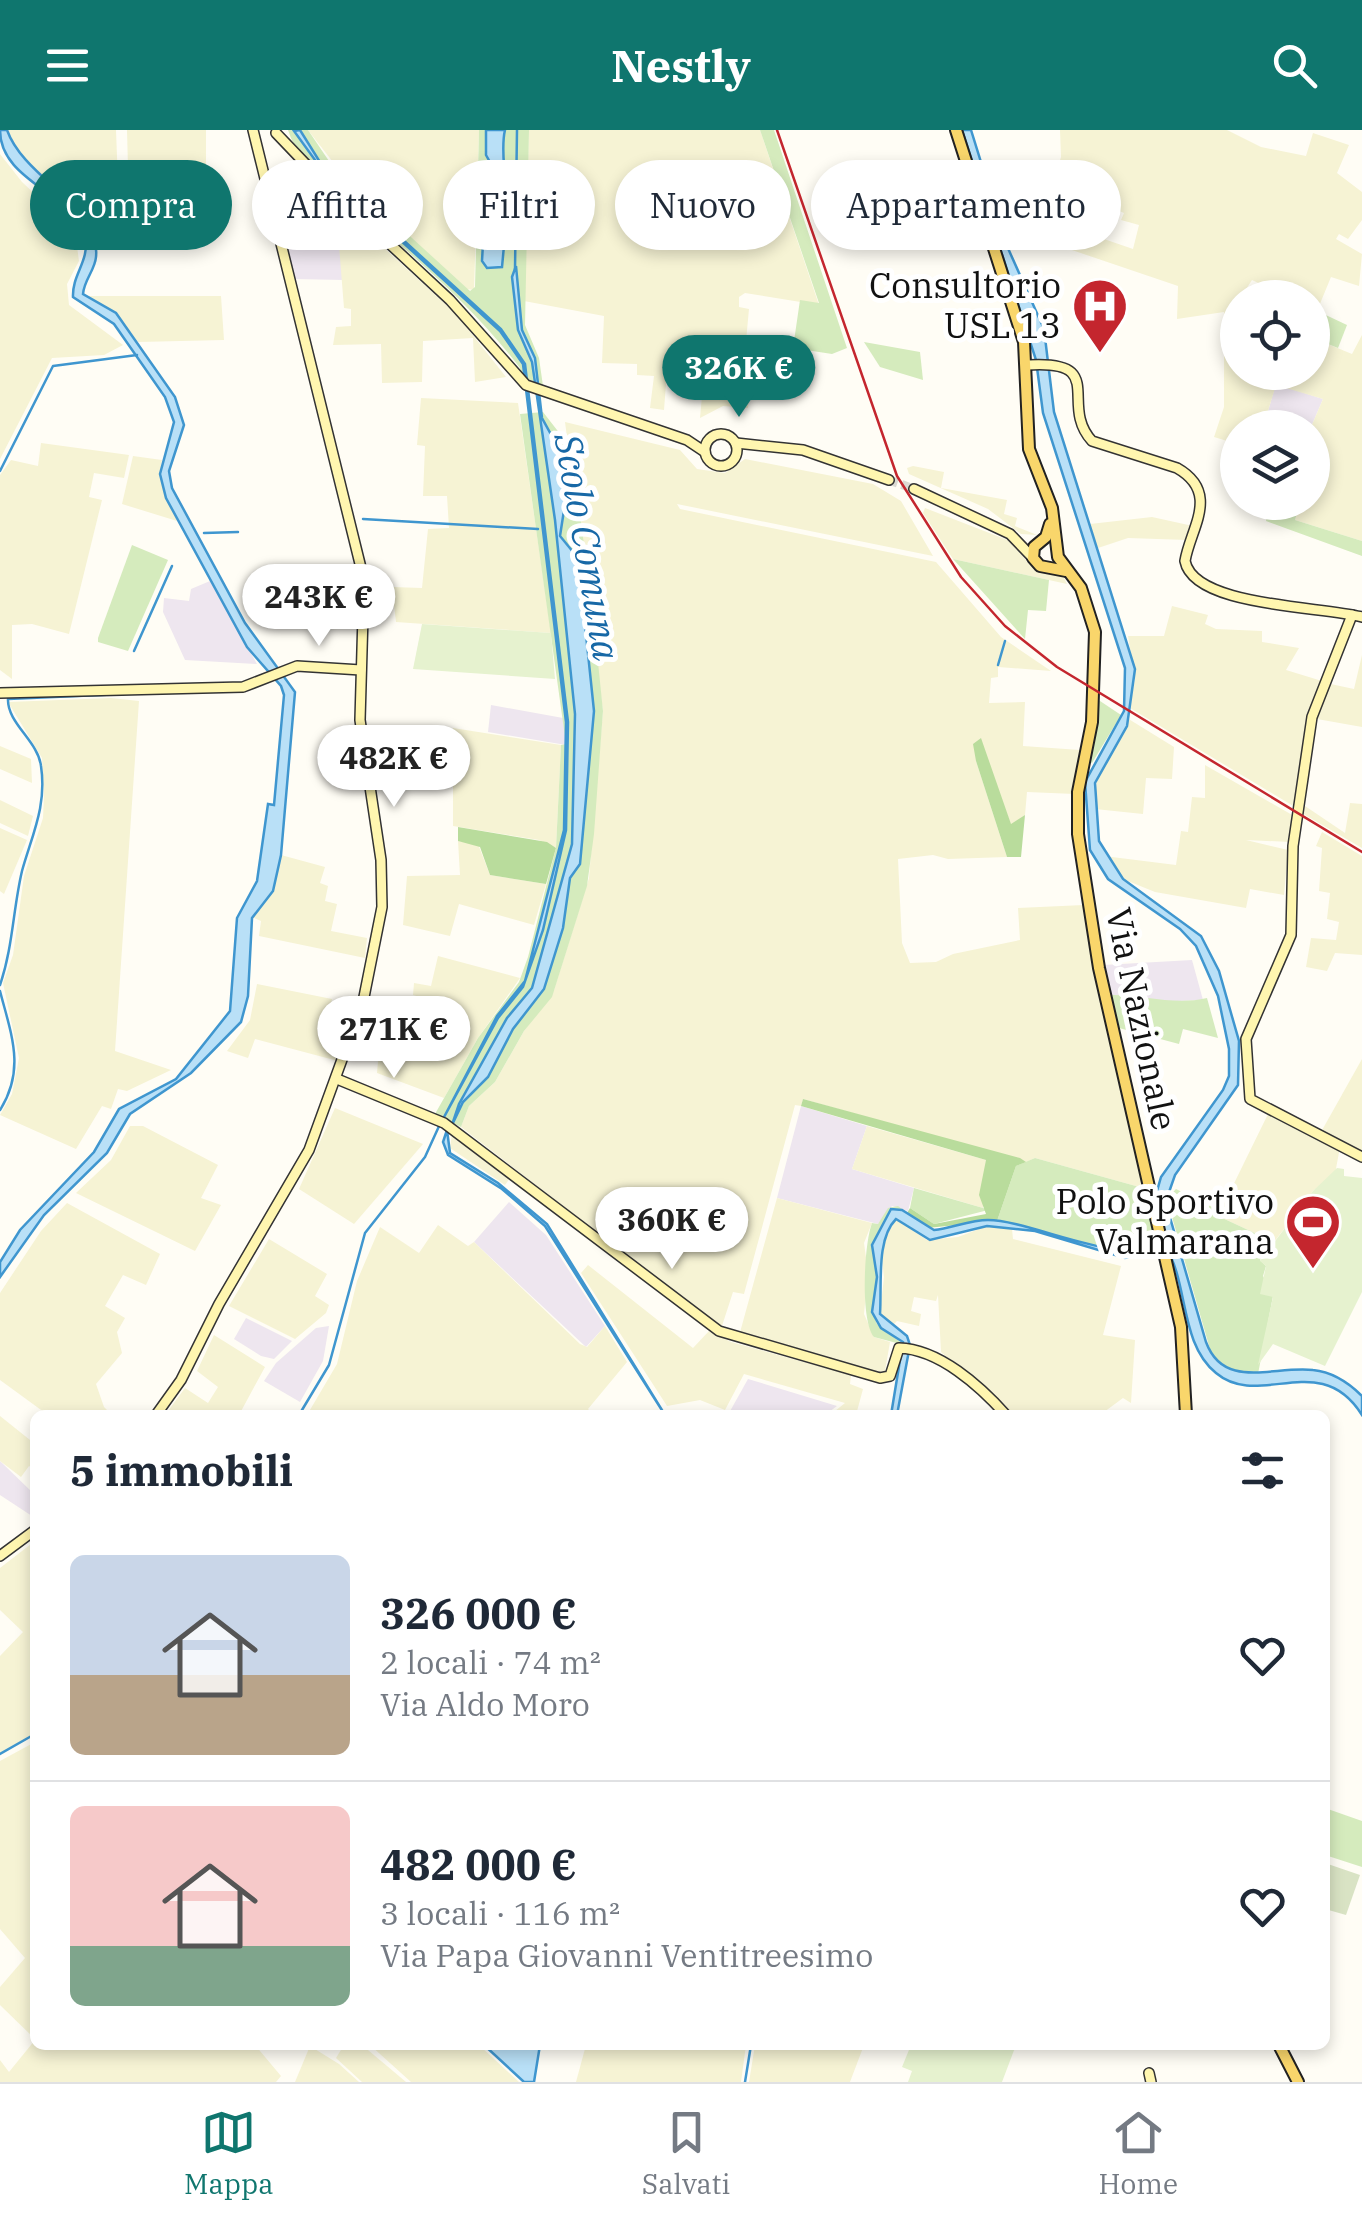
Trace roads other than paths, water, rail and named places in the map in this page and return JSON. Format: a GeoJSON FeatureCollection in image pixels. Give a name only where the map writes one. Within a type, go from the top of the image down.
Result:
{"type":"FeatureCollection","features":[{"type":"Feature","properties":{"kind":"main road"},"geometry":{"type":"LineString","coordinates":[[160,1410],[181,1380],[219,1304],[290,1188],[337,1080],[366,990],[382,907],[380,860],[360,720],[364,580],[254,130],[279,132],[320,180],[450,300],[518,378],[547,396],[687,440],[717,466],[758,447]]}},
{"type":"Feature","properties":{"kind":"main road"},"geometry":{"type":"LineString","coordinates":[[956,130],[1031,365],[1028,441],[1053,513],[1054,556]]}},
{"type":"Feature","properties":{"kind":"main road"},"geometry":{"type":"LineString","coordinates":[[260,152],[279,132]]}},
{"type":"Feature","properties":{"kind":"main road"},"geometry":{"type":"LineString","coordinates":[[1031,365],[1066,366],[1076,376],[1082,425],[1092,440],[1188,476],[1201,513],[1185,561],[1196,583],[1220,593],[1357,616],[1312,717],[1293,846],[1291,935],[1246,1038],[1245,1049],[1250,1098],[1362,1157]]}},
{"type":"Feature","properties":{"kind":"main road"},"geometry":{"type":"LineString","coordinates":[[687,440],[709,440],[722,434],[736,443],[802,450],[889,480]]}},
{"type":"Feature","properties":{"kind":"main road"},"geometry":{"type":"LineString","coordinates":[[705,452],[709,440]]}},
{"type":"Feature","properties":{"kind":"main road"},"geometry":{"type":"LineString","coordinates":[[736,443],[736,458]]}},
{"type":"Feature","properties":{"kind":"main road"},"geometry":{"type":"LineString","coordinates":[[914,490],[1014,538],[1040,542],[1054,556]]}},
{"type":"Feature","properties":{"kind":"main road"},"geometry":{"type":"LineString","coordinates":[[1033,558],[1050,520],[1046,494]]}},
{"type":"Feature","properties":{"kind":"main road"},"geometry":{"type":"LineString","coordinates":[[1014,538],[1040,566],[1054,556]]}},
{"type":"Feature","properties":{"kind":"main road","name":"Via Nazionale"},"geometry":{"type":"LineString","coordinates":[[1054,556],[1082,588],[1095,632],[1094,692],[1078,792],[1078,834],[1099,968],[1184,1346],[1186,1410]]}},
{"type":"Feature","properties":{"kind":"main road"},"geometry":{"type":"LineString","coordinates":[[0,693],[243,687],[296,666],[361,670]]}},
{"type":"Feature","properties":{"kind":"main road"},"geometry":{"type":"LineString","coordinates":[[337,1080],[445,1125],[719,1331],[880,1378],[890,1376],[905,1348],[948,1365],[1000,1410]]}},
{"type":"Feature","properties":{"kind":"main road"},"geometry":{"type":"LineString","coordinates":[[0,1556],[30,1534]]}},
{"type":"Feature","properties":{"kind":"main road"},"geometry":{"type":"LineString","coordinates":[[1282,2050],[1298,2082]]}},
{"type":"Feature","properties":{"kind":"water"},"geometry":{"type":"Polygon","coordinates":[[[0,130],[7,130],[30,165],[30,180],[12,162],[3,148],[0,130]]]}},
{"type":"Feature","properties":{"kind":"water"},"geometry":{"type":"Polygon","coordinates":[[[300,130],[319,160],[315,160],[294,131],[300,130]]]}},
{"type":"Feature","properties":{"kind":"water"},"geometry":{"type":"Polygon","coordinates":[[[486,130],[505,130],[503,160],[489,160],[486,130]]]}},
{"type":"Feature","properties":{"kind":"water"},"geometry":{"type":"Polygon","coordinates":[[[962,130],[971,130],[980,160],[972,160],[962,130]]]}},
{"type":"Feature","properties":{"kind":"water"},"geometry":{"type":"Polygon","coordinates":[[[85,250],[95,250],[94,266],[83,294],[116,313],[175,397],[184,425],[169,471],[172,488],[245,623],[295,692],[281,855],[273,891],[252,918],[248,996],[241,1022],[191,1073],[130,1114],[107,1153],[44,1215],[0,1277],[0,1262],[20,1230],[94,1152],[119,1109],[176,1079],[230,1011],[237,918],[257,881],[268,804],[274,805],[284,695],[281,686],[247,647],[166,498],[160,474],[174,422],[165,397],[114,324],[73,297],[85,250]]]}},
{"type":"Feature","properties":{"kind":"water"},"geometry":{"type":"Polygon","coordinates":[[[411,250],[501,329],[525,364],[568,722],[566,830],[543,930],[523,987],[498,1018],[443,1119],[497,1016],[525,981],[564,830],[566,722],[523,364],[500,331],[411,250]]]}},
{"type":"Feature","properties":{"kind":"water"},"geometry":{"type":"Polygon","coordinates":[[[483,250],[504,250],[502,267],[487,268],[482,261],[483,250]]]}},
{"type":"Feature","properties":{"kind":"water"},"geometry":{"type":"Polygon","coordinates":[[[1001,250],[1009,250],[1044,329],[1054,412],[1135,669],[1127,726],[1095,783],[1099,841],[1123,879],[1201,936],[1219,971],[1239,1041],[1238,1085],[1175,1175],[1168,1195],[1169,1214],[1206,1342],[1214,1357],[1238,1371],[1298,1369],[1334,1375],[1362,1396],[1362,1415],[1345,1395],[1328,1385],[1309,1382],[1251,1386],[1233,1383],[1216,1373],[1196,1346],[1178,1277],[1165,1246],[1125,1258],[1035,1231],[987,1226],[930,1240],[896,1219],[885,1238],[880,1314],[907,1336],[910,1345],[898,1410],[892,1410],[903,1342],[881,1328],[872,1312],[877,1277],[872,1245],[891,1209],[902,1210],[934,1230],[988,1220],[1007,1222],[1105,1248],[1148,1248],[1162,1240],[1155,1198],[1161,1177],[1229,1076],[1229,1049],[1218,996],[1196,946],[1180,929],[1108,879],[1090,850],[1085,782],[1124,711],[1125,668],[1043,413],[1036,360],[1001,250]]]}},
{"type":"Feature","properties":{"kind":"water"},"geometry":{"type":"Polygon","coordinates":[[[516,266],[522,330],[535,358],[542,418],[564,458],[567,491],[560,536],[578,558],[594,711],[580,864],[570,878],[563,928],[544,989],[513,1029],[488,1077],[463,1102],[452,1125],[459,1104],[507,1018],[532,988],[572,844],[575,714],[555,520],[532,362],[518,330],[512,277],[516,266]]]}},
{"type":"Feature","properties":{"kind":"water"},"geometry":{"type":"Polygon","coordinates":[[[447,1130],[450,1153],[498,1183],[547,1224],[662,1410],[545,1226],[502,1189],[448,1155],[443,1142],[447,1130]]]}},
{"type":"Feature","properties":{"kind":"water"},"geometry":{"type":"Polygon","coordinates":[[[489,2050],[539,2050],[534,2082],[524,2082],[489,2050]]]}},
{"type":"Feature","properties":{"kind":"waterway"},"geometry":{"type":"LineString","coordinates":[[515,269],[517,130]]}},
{"type":"Feature","properties":{"kind":"waterway"},"geometry":{"type":"LineString","coordinates":[[0,471],[53,366],[137,355]]}},
{"type":"Feature","properties":{"kind":"waterway"},"geometry":{"type":"LineString","coordinates":[[363,519],[538,529]]}},
{"type":"Feature","properties":{"kind":"waterway"},"geometry":{"type":"LineString","coordinates":[[204,533],[238,532]]}},
{"type":"Feature","properties":{"kind":"waterway"},"geometry":{"type":"LineString","coordinates":[[134,651],[172,566]]}},
{"type":"Feature","properties":{"kind":"waterway"},"geometry":{"type":"LineString","coordinates":[[998,665],[1005,641]]}},
{"type":"Feature","properties":{"kind":"waterway"},"geometry":{"type":"LineString","coordinates":[[0,985],[42,794],[39,757],[12,716],[8,699],[124,694]]}},
{"type":"Feature","properties":{"kind":"waterway"},"geometry":{"type":"LineString","coordinates":[[0,991],[14,1051],[13,1080],[0,1110]]}},
{"type":"Feature","properties":{"kind":"waterway"},"geometry":{"type":"LineString","coordinates":[[302,1410],[329,1365],[365,1233],[425,1157],[440,1124]]}},
{"type":"Feature","properties":{"kind":"waterway"},"geometry":{"type":"LineString","coordinates":[[0,1754],[30,1737]]}},
{"type":"Feature","properties":{"kind":"waterway"},"geometry":{"type":"LineString","coordinates":[[745,2082],[750,2050]]}},
{"type":"Feature","properties":{"kind":"tunnel"},"geometry":{"type":"LineString","coordinates":[[889,480],[914,489]]}},
{"type":"Feature","properties":{"kind":"railway"},"geometry":{"type":"LineString","coordinates":[[777,130],[897,476],[961,577],[1005,626],[1057,667],[1362,852]]}},
{"type":"Feature","properties":{"kind":"place","name":"Consultorio USL 13"},"geometry":{"type":"Point","coordinates":[1100,355]}},
{"type":"Feature","properties":{"kind":"place","name":"Polo Sportivo Valmarana"},"geometry":{"type":"Point","coordinates":[1313,1271]}},
{"type":"Feature","properties":{"kind":"water label","name":"Scolo Comuna"},"geometry":{"type":"Point","coordinates":[587,547]}}]}
